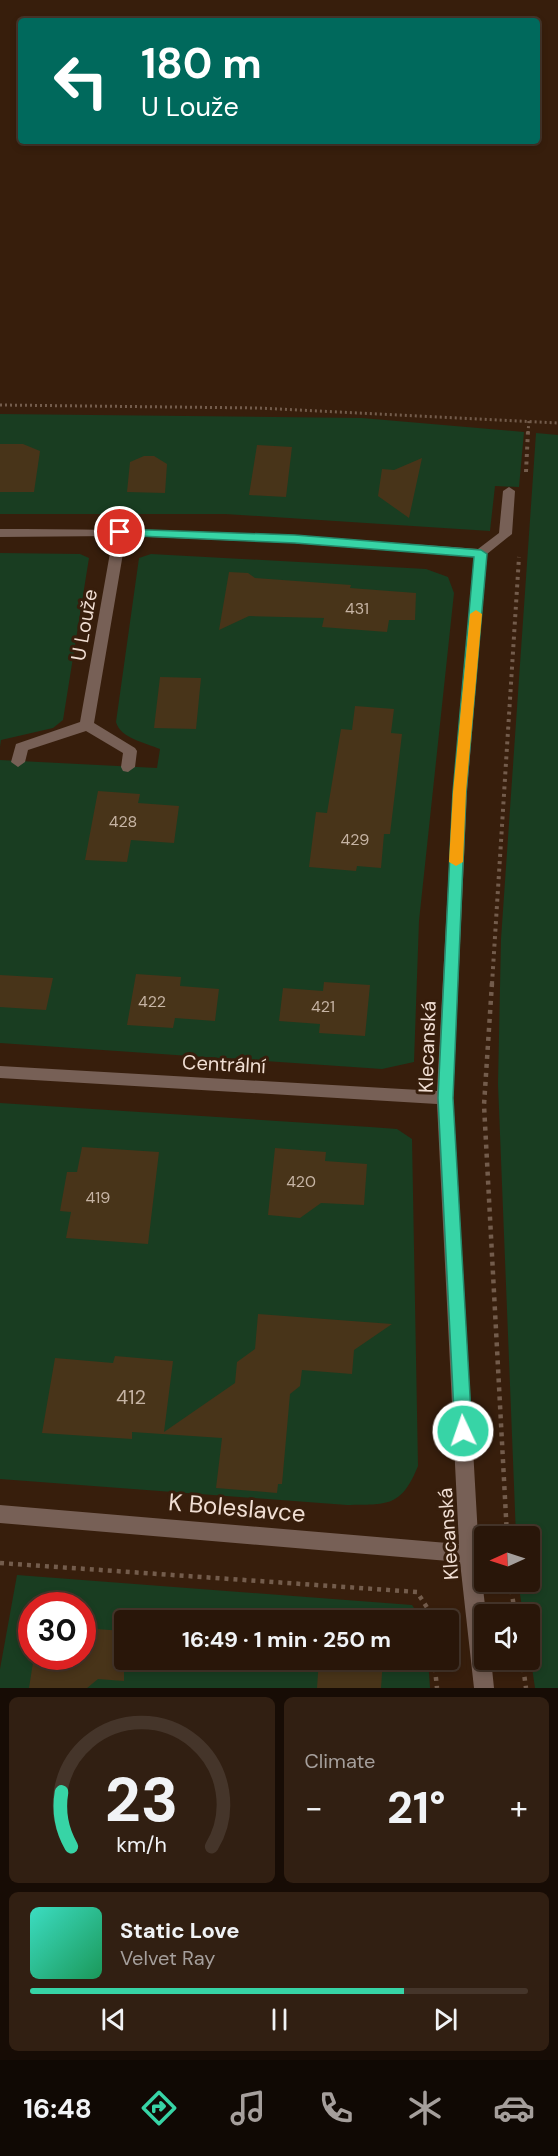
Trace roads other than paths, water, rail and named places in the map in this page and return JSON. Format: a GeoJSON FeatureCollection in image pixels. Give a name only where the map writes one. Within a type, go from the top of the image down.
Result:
{"type":"FeatureCollection","features":[{"type":"Feature","properties":{"kind":"street"},"geometry":{"type":"LineString","coordinates":[[0,532],[120,532],[295,539],[481,554],[505,534],[509,491]]}},
{"type":"Feature","properties":{"kind":"street","name":"U Louže"},"geometry":{"type":"LineString","coordinates":[[87,725],[120,532]]}},
{"type":"Feature","properties":{"kind":"street","name":"Klecanská"},"geometry":{"type":"LineString","coordinates":[[481,554],[460,792],[445,1098],[470,1554],[484,1688]]}},
{"type":"Feature","properties":{"kind":"street"},"geometry":{"type":"LineString","coordinates":[[18,762],[21,747],[87,725],[130,751],[128,767]]}},
{"type":"Feature","properties":{"kind":"street","name":"Centrální"},"geometry":{"type":"LineString","coordinates":[[0,1072],[445,1098]]}},
{"type":"Feature","properties":{"kind":"street","name":"K Boleslavce"},"geometry":{"type":"LineString","coordinates":[[0,1514],[470,1554]]}}]}
